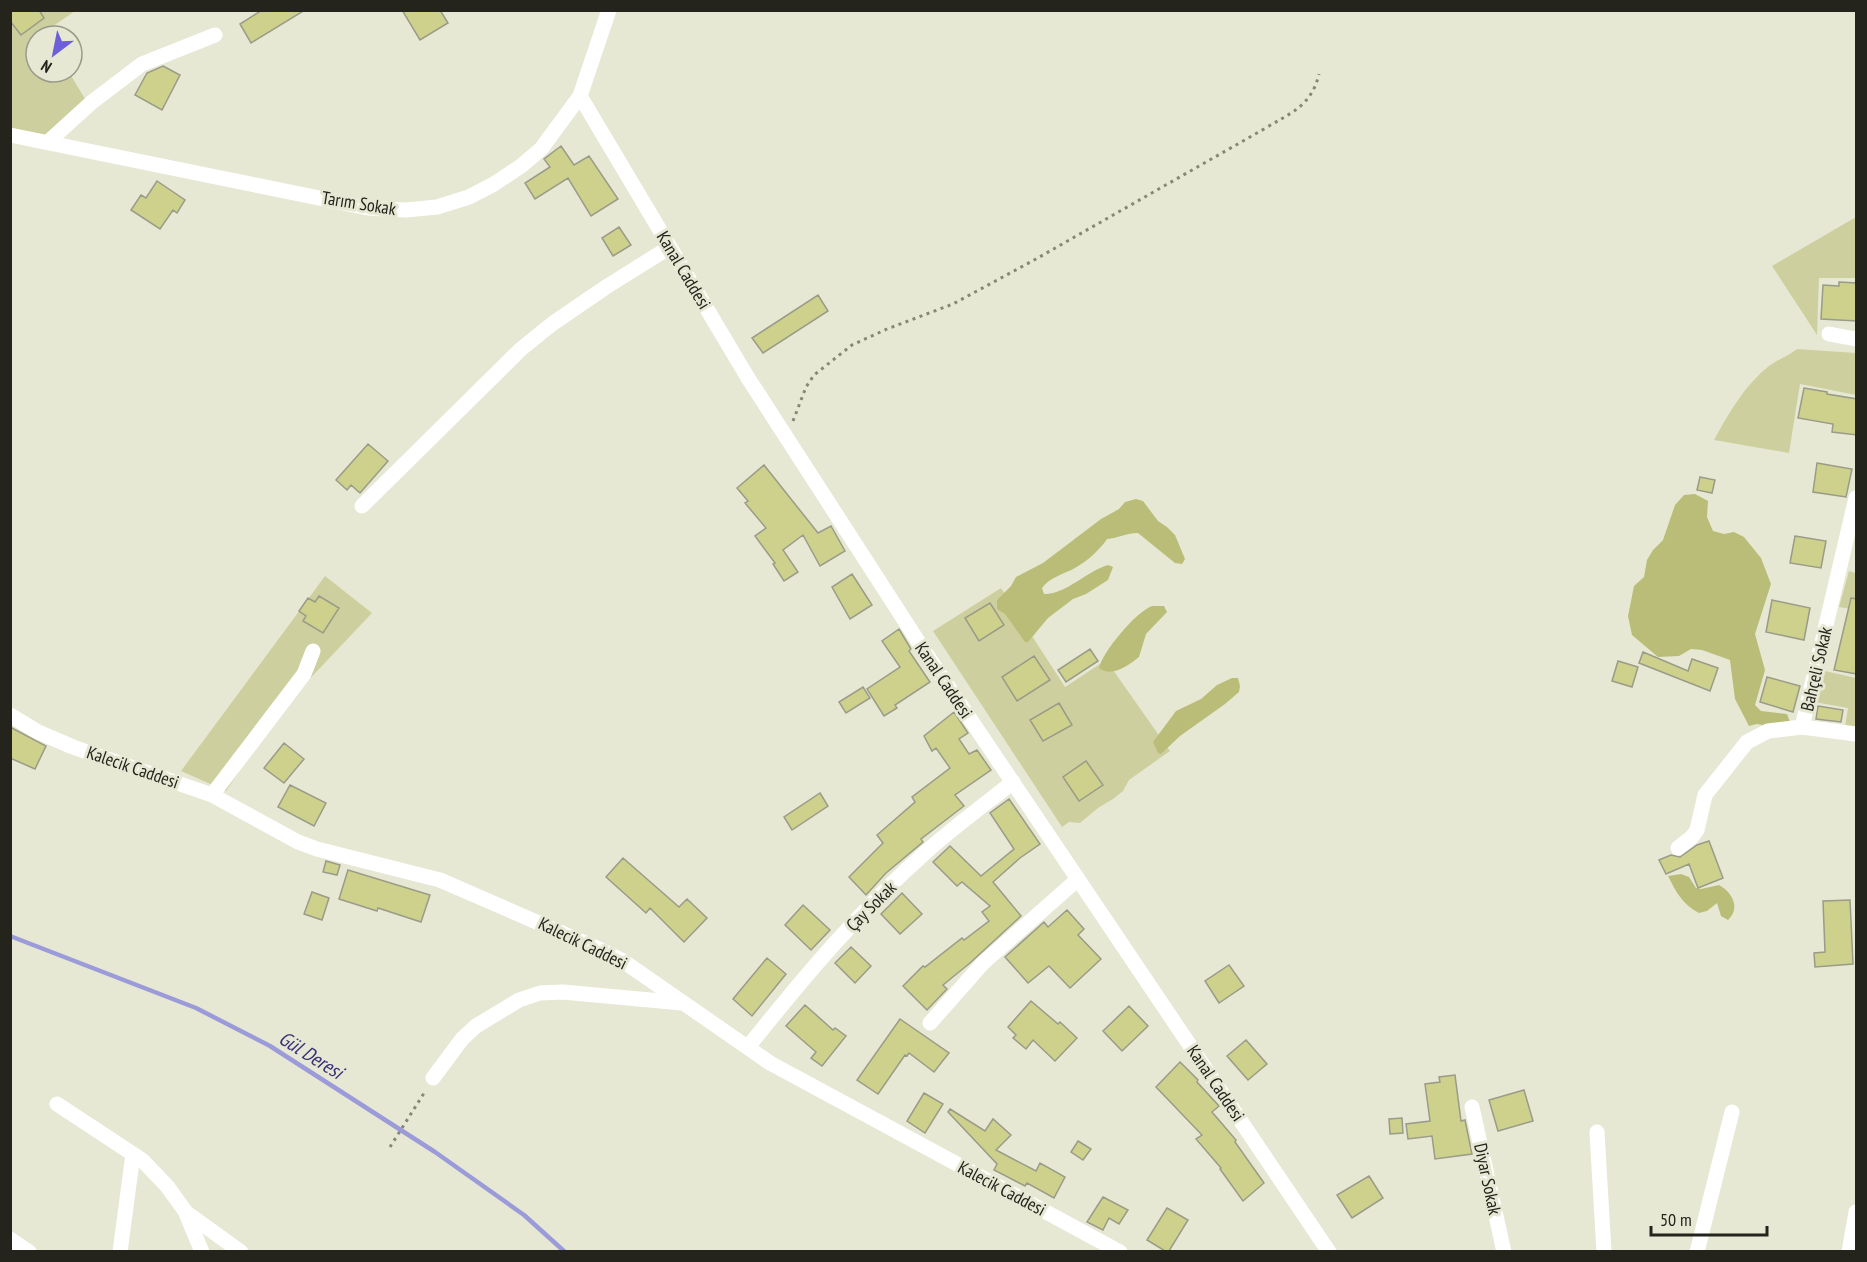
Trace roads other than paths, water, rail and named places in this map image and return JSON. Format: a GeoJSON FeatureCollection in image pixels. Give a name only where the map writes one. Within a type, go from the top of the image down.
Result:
{"type":"FeatureCollection","features":[{"type":"Feature","properties":{"kind":"street","name":"Tarım Sokak"},"geometry":{"type":"LineString","coordinates":[[10,135],[368,208],[406,210],[437,207],[469,197],[494,184],[541,149],[579,96],[609,10]]}},
{"type":"Feature","properties":{"kind":"street"},"geometry":{"type":"LineString","coordinates":[[48,142],[92,102],[142,64],[215,35]]}},
{"type":"Feature","properties":{"kind":"street","name":"Kanal Caddesi"},"geometry":{"type":"LineString","coordinates":[[579,96],[787,438],[916,639],[1329,1251]]}},
{"type":"Feature","properties":{"kind":"street"},"geometry":{"type":"LineString","coordinates":[[362,506],[521,349],[552,324],[606,287],[670,247]]}},
{"type":"Feature","properties":{"kind":"street"},"geometry":{"type":"LineString","coordinates":[[1829,334],[1857,339]]}},
{"type":"Feature","properties":{"kind":"street","name":"Bahçeli Sokak"},"geometry":{"type":"LineString","coordinates":[[1678,848],[1697,830],[1706,795],[1747,742],[1768,731],[1802,727],[1857,498]]}},
{"type":"Feature","properties":{"kind":"street"},"geometry":{"type":"LineString","coordinates":[[212,795],[304,674],[313,651]]}},
{"type":"Feature","properties":{"kind":"street","name":"Kalecik Caddesi"},"geometry":{"type":"LineString","coordinates":[[10,715],[38,732],[73,747],[212,795],[298,842],[317,849],[440,880],[566,933],[623,961],[790,1076],[849,1105],[1120,1251]]}},
{"type":"Feature","properties":{"kind":"street"},"geometry":{"type":"LineString","coordinates":[[1802,727],[1857,734]]}},
{"type":"Feature","properties":{"kind":"street","name":"Çay Sokak"},"geometry":{"type":"LineString","coordinates":[[748,1047],[823,955],[859,917],[926,851],[1013,782]]}},
{"type":"Feature","properties":{"kind":"street"},"geometry":{"type":"LineString","coordinates":[[930,1023],[983,963],[1078,879]]}},
{"type":"Feature","properties":{"kind":"street"},"geometry":{"type":"LineString","coordinates":[[433,1078],[462,1039],[476,1026],[519,1000],[540,993],[563,992],[685,1003]]}},
{"type":"Feature","properties":{"kind":"street"},"geometry":{"type":"LineString","coordinates":[[57,1104],[142,1160],[167,1186],[185,1211],[201,1251]]}},
{"type":"Feature","properties":{"kind":"street","name":"Diyar Sokak"},"geometry":{"type":"LineString","coordinates":[[1472,1107],[1503,1251]]}},
{"type":"Feature","properties":{"kind":"street"},"geometry":{"type":"LineString","coordinates":[[1697,1251],[1732,1112]]}},
{"type":"Feature","properties":{"kind":"street"},"geometry":{"type":"LineString","coordinates":[[1597,1132],[1604,1251]]}},
{"type":"Feature","properties":{"kind":"street"},"geometry":{"type":"LineString","coordinates":[[120,1251],[133,1154]]}},
{"type":"Feature","properties":{"kind":"street"},"geometry":{"type":"LineString","coordinates":[[185,1211],[241,1251]]}},
{"type":"Feature","properties":{"kind":"street"},"geometry":{"type":"LineString","coordinates":[[1849,1251],[1857,1212]]}},
{"type":"Feature","properties":{"kind":"street"},"geometry":{"type":"LineString","coordinates":[[10,1239],[29,1251]]}},
{"type":"Feature","properties":{"kind":"waterway","name":"Gül Deresi"},"geometry":{"type":"LineString","coordinates":[[10,936],[196,1008],[270,1046],[435,1152],[524,1215],[565,1252]]}}]}
